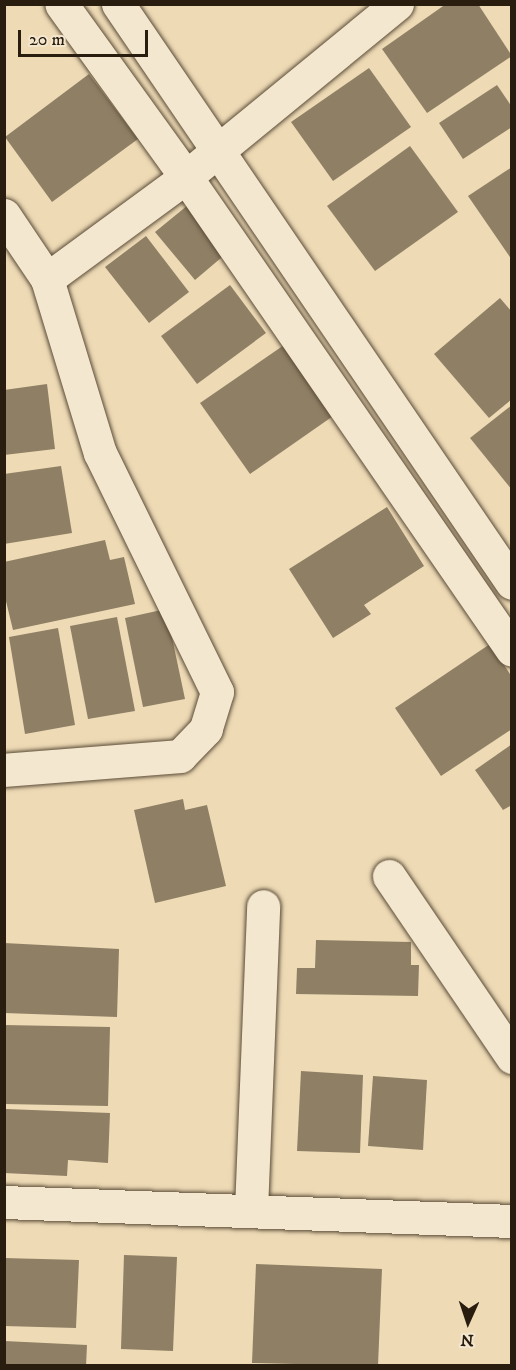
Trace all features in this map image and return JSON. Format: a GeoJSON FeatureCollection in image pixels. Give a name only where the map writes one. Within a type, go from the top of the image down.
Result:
{"type":"FeatureCollection","features":[{"type":"Feature","properties":{"kind":"street"},"geometry":{"type":"LineString","coordinates":[[61,4],[186,177],[512,650]]}},
{"type":"Feature","properties":{"kind":"street"},"geometry":{"type":"LineString","coordinates":[[118,4],[220,150],[512,584]]}},
{"type":"Feature","properties":{"kind":"street"},"geometry":{"type":"LineString","coordinates":[[47,279],[186,177],[397,4]]}},
{"type":"Feature","properties":{"kind":"street"},"geometry":{"type":"LineString","coordinates":[[4,215],[47,279],[100,453],[217,692],[206,729],[180,756],[4,770]]}},
{"type":"Feature","properties":{"kind":"street"},"geometry":{"type":"LineString","coordinates":[[389,876],[512,1057]]}},
{"type":"Feature","properties":{"kind":"street"},"geometry":{"type":"LineString","coordinates":[[251,1210],[263,906]]}},
{"type":"Feature","properties":{"kind":"street"},"geometry":{"type":"LineString","coordinates":[[4,1202],[512,1221]]}},
{"type":"Feature","properties":{"kind":"building"},"geometry":{"type":"Polygon","coordinates":[[[446,4],[478,4],[512,56],[427,113],[382,49],[446,4]]]}},
{"type":"Feature","properties":{"kind":"building"},"geometry":{"type":"Polygon","coordinates":[[[369,68],[411,127],[333,181],[291,122],[369,68]]]}},
{"type":"Feature","properties":{"kind":"building"},"geometry":{"type":"Polygon","coordinates":[[[89,74],[138,139],[52,202],[5,137],[89,74]]]}},
{"type":"Feature","properties":{"kind":"building"},"geometry":{"type":"Polygon","coordinates":[[[497,85],[512,107],[512,127],[463,159],[439,123],[497,85]]]}},
{"type":"Feature","properties":{"kind":"building"},"geometry":{"type":"Polygon","coordinates":[[[410,146],[458,212],[375,271],[327,206],[410,146]]]}},
{"type":"Feature","properties":{"kind":"building"},"geometry":{"type":"Polygon","coordinates":[[[512,167],[512,260],[468,196],[512,167]]]}},
{"type":"Feature","properties":{"kind":"building"},"geometry":{"type":"Polygon","coordinates":[[[188,205],[228,252],[195,280],[155,232],[188,205]]]}},
{"type":"Feature","properties":{"kind":"building"},"geometry":{"type":"Polygon","coordinates":[[[146,236],[189,292],[149,323],[105,267],[146,236]]]}},
{"type":"Feature","properties":{"kind":"building"},"geometry":{"type":"Polygon","coordinates":[[[230,285],[266,333],[197,384],[161,336],[230,285]]]}},
{"type":"Feature","properties":{"kind":"building"},"geometry":{"type":"Polygon","coordinates":[[[500,298],[512,312],[512,399],[489,418],[434,354],[500,298]]]}},
{"type":"Feature","properties":{"kind":"building"},"geometry":{"type":"Polygon","coordinates":[[[287,343],[336,414],[250,474],[200,403],[287,343]]]}},
{"type":"Feature","properties":{"kind":"building"},"geometry":{"type":"Polygon","coordinates":[[[47,384],[55,449],[4,455],[4,390],[47,384]]]}},
{"type":"Feature","properties":{"kind":"building"},"geometry":{"type":"Polygon","coordinates":[[[512,405],[512,490],[470,438],[512,405]]]}},
{"type":"Feature","properties":{"kind":"building"},"geometry":{"type":"Polygon","coordinates":[[[61,466],[72,533],[4,544],[4,474],[61,466]]]}},
{"type":"Feature","properties":{"kind":"building"},"geometry":{"type":"Polygon","coordinates":[[[387,507],[424,566],[364,605],[371,614],[333,638],[289,569],[387,507]]]}},
{"type":"Feature","properties":{"kind":"building"},"geometry":{"type":"Polygon","coordinates":[[[105,540],[110,560],[124,557],[135,604],[13,630],[4,593],[4,562],[105,540]]]}},
{"type":"Feature","properties":{"kind":"building"},"geometry":{"type":"Polygon","coordinates":[[[166,609],[185,699],[143,707],[125,618],[166,609]]]}},
{"type":"Feature","properties":{"kind":"building"},"geometry":{"type":"Polygon","coordinates":[[[117,617],[135,711],[88,719],[70,626],[117,617]]]}},
{"type":"Feature","properties":{"kind":"building"},"geometry":{"type":"Polygon","coordinates":[[[58,628],[75,725],[25,734],[9,637],[58,628]]]}},
{"type":"Feature","properties":{"kind":"building"},"geometry":{"type":"Polygon","coordinates":[[[490,644],[512,677],[512,729],[441,776],[395,708],[490,644]]]}},
{"type":"Feature","properties":{"kind":"building"},"geometry":{"type":"Polygon","coordinates":[[[512,744],[512,805],[503,810],[475,770],[512,744]]]}},
{"type":"Feature","properties":{"kind":"building"},"geometry":{"type":"Polygon","coordinates":[[[183,799],[185,810],[207,805],[226,886],[155,903],[134,810],[183,799]]]}},
{"type":"Feature","properties":{"kind":"building"},"geometry":{"type":"Polygon","coordinates":[[[316,940],[411,942],[411,965],[419,965],[418,996],[296,994],[297,968],[315,968],[316,940]]]}},
{"type":"Feature","properties":{"kind":"building"},"geometry":{"type":"Polygon","coordinates":[[[4,943],[119,949],[117,1017],[4,1013],[4,943]]]}},
{"type":"Feature","properties":{"kind":"building"},"geometry":{"type":"Polygon","coordinates":[[[4,1025],[110,1027],[108,1106],[4,1104],[4,1025]]]}},
{"type":"Feature","properties":{"kind":"building"},"geometry":{"type":"Polygon","coordinates":[[[301,1071],[363,1075],[360,1153],[297,1151],[301,1071]]]}},
{"type":"Feature","properties":{"kind":"building"},"geometry":{"type":"Polygon","coordinates":[[[373,1076],[427,1080],[423,1150],[368,1146],[373,1076]]]}},
{"type":"Feature","properties":{"kind":"building"},"geometry":{"type":"Polygon","coordinates":[[[6,1109],[110,1113],[108,1163],[68,1160],[67,1176],[4,1173],[6,1109]]]}},
{"type":"Feature","properties":{"kind":"building"},"geometry":{"type":"Polygon","coordinates":[[[124,1255],[177,1257],[173,1351],[121,1349],[124,1255]]]}},
{"type":"Feature","properties":{"kind":"building"},"geometry":{"type":"Polygon","coordinates":[[[4,1258],[79,1260],[76,1328],[4,1326],[4,1258]]]}},
{"type":"Feature","properties":{"kind":"building"},"geometry":{"type":"Polygon","coordinates":[[[256,1264],[382,1269],[378,1366],[252,1363],[256,1264]]]}},
{"type":"Feature","properties":{"kind":"building"},"geometry":{"type":"Polygon","coordinates":[[[4,1341],[87,1345],[86,1366],[4,1366],[4,1341]]]}}]}
